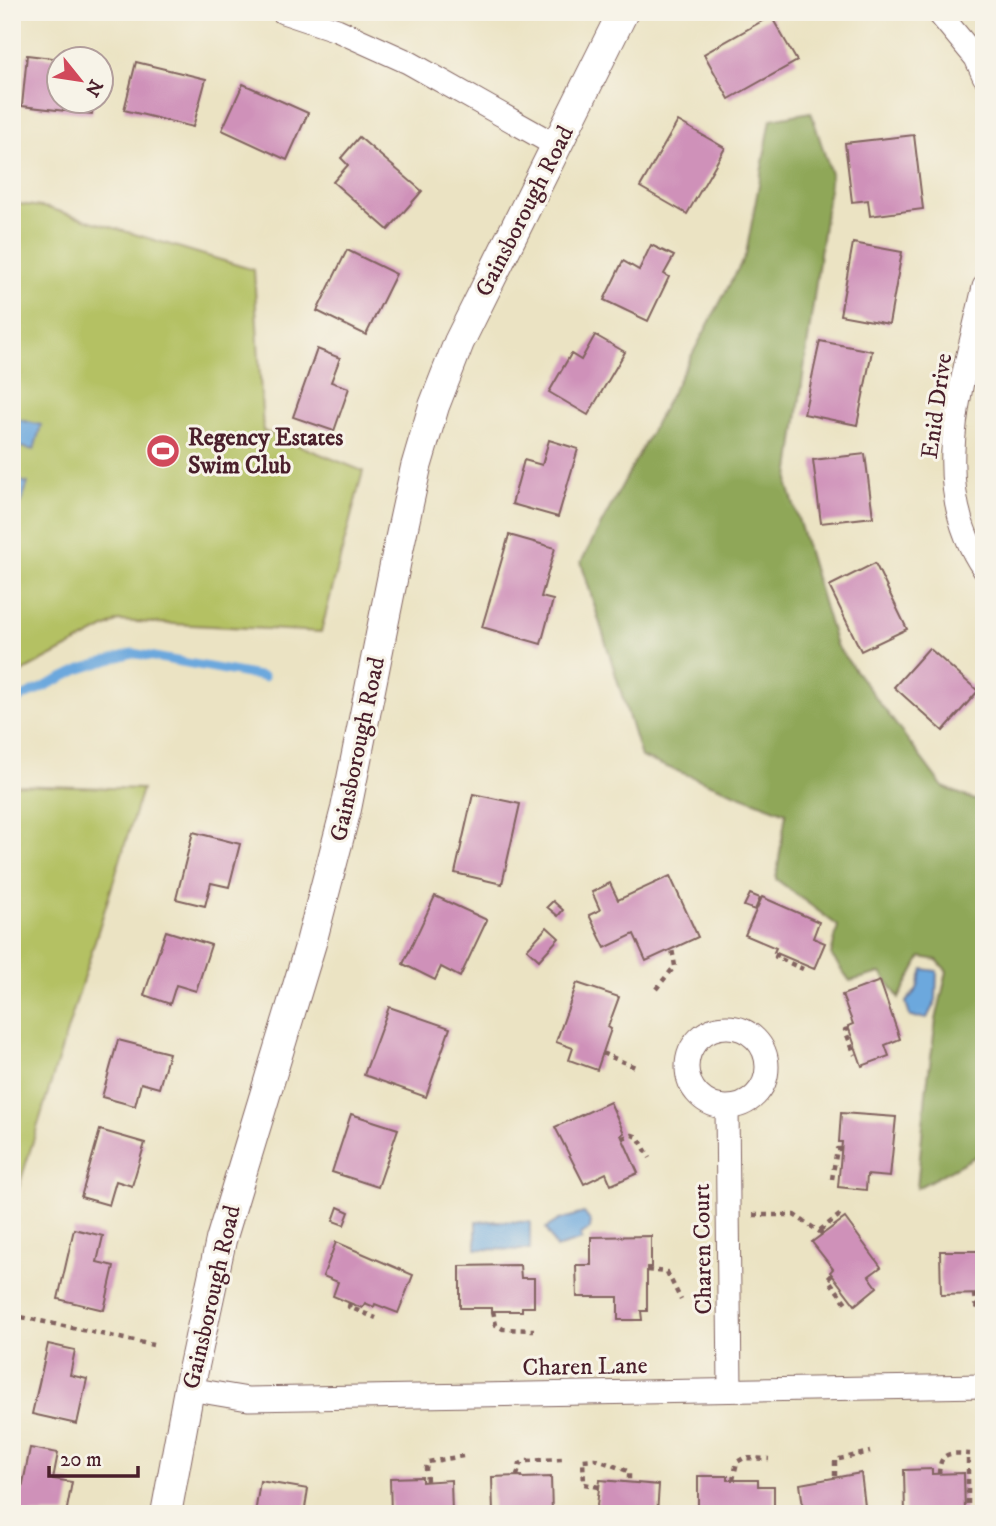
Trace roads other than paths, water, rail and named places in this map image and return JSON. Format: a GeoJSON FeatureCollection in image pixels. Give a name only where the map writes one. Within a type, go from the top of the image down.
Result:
{"type":"FeatureCollection","features":[{"type":"Feature","properties":{"kind":"street"},"geometry":{"type":"LineString","coordinates":[[283,12],[337,30],[408,62],[557,146]]}},
{"type":"Feature","properties":{"kind":"street","name":"Gainsborough Road"},"geometry":{"type":"LineString","coordinates":[[166,1514],[221,1240],[311,943],[346,809],[416,467],[434,406],[458,342],[623,12]]}},
{"type":"Feature","properties":{"kind":"street"},"geometry":{"type":"LineString","coordinates":[[938,12],[976,58],[984,76]]}},
{"type":"Feature","properties":{"kind":"street","name":"Enid Drive"},"geometry":{"type":"LineString","coordinates":[[984,287],[953,437],[952,463],[953,491],[959,515],[967,539],[984,569]]}},
{"type":"Feature","properties":{"kind":"street","name":"Charen Court"},"geometry":{"type":"LineString","coordinates":[[727,1108],[730,1389]]}},
{"type":"Feature","properties":{"kind":"street","name":"Charen Lane"},"geometry":{"type":"LineString","coordinates":[[189,1389],[248,1399],[984,1386]]}},
{"type":"Feature","properties":{"kind":"water"},"geometry":{"type":"Polygon","coordinates":[[[12,418],[41,425],[34,450],[12,445],[12,418]]]}},
{"type":"Feature","properties":{"kind":"water"},"geometry":{"type":"Polygon","coordinates":[[[12,479],[28,483],[12,518],[12,479]]]}},
{"type":"Feature","properties":{"kind":"water"},"geometry":{"type":"Polygon","coordinates":[[[923,969],[937,971],[936,1000],[927,1018],[910,1017],[906,1002],[917,989],[923,969]]]}},
{"type":"Feature","properties":{"kind":"water"},"geometry":{"type":"Polygon","coordinates":[[[584,1213],[591,1222],[590,1229],[580,1235],[582,1240],[556,1248],[546,1228],[559,1220],[584,1213]]]}},
{"type":"Feature","properties":{"kind":"water"},"geometry":{"type":"Polygon","coordinates":[[[476,1221],[530,1222],[530,1250],[476,1249],[476,1221]]]}},
{"type":"Feature","properties":{"kind":"waterway"},"geometry":{"type":"LineString","coordinates":[[12,702],[81,669],[132,653],[264,677]]}},
{"type":"Feature","properties":{"kind":"place","name":"Regency Estates Swim Club"},"geometry":{"type":"Point","coordinates":[163,451]}}]}
